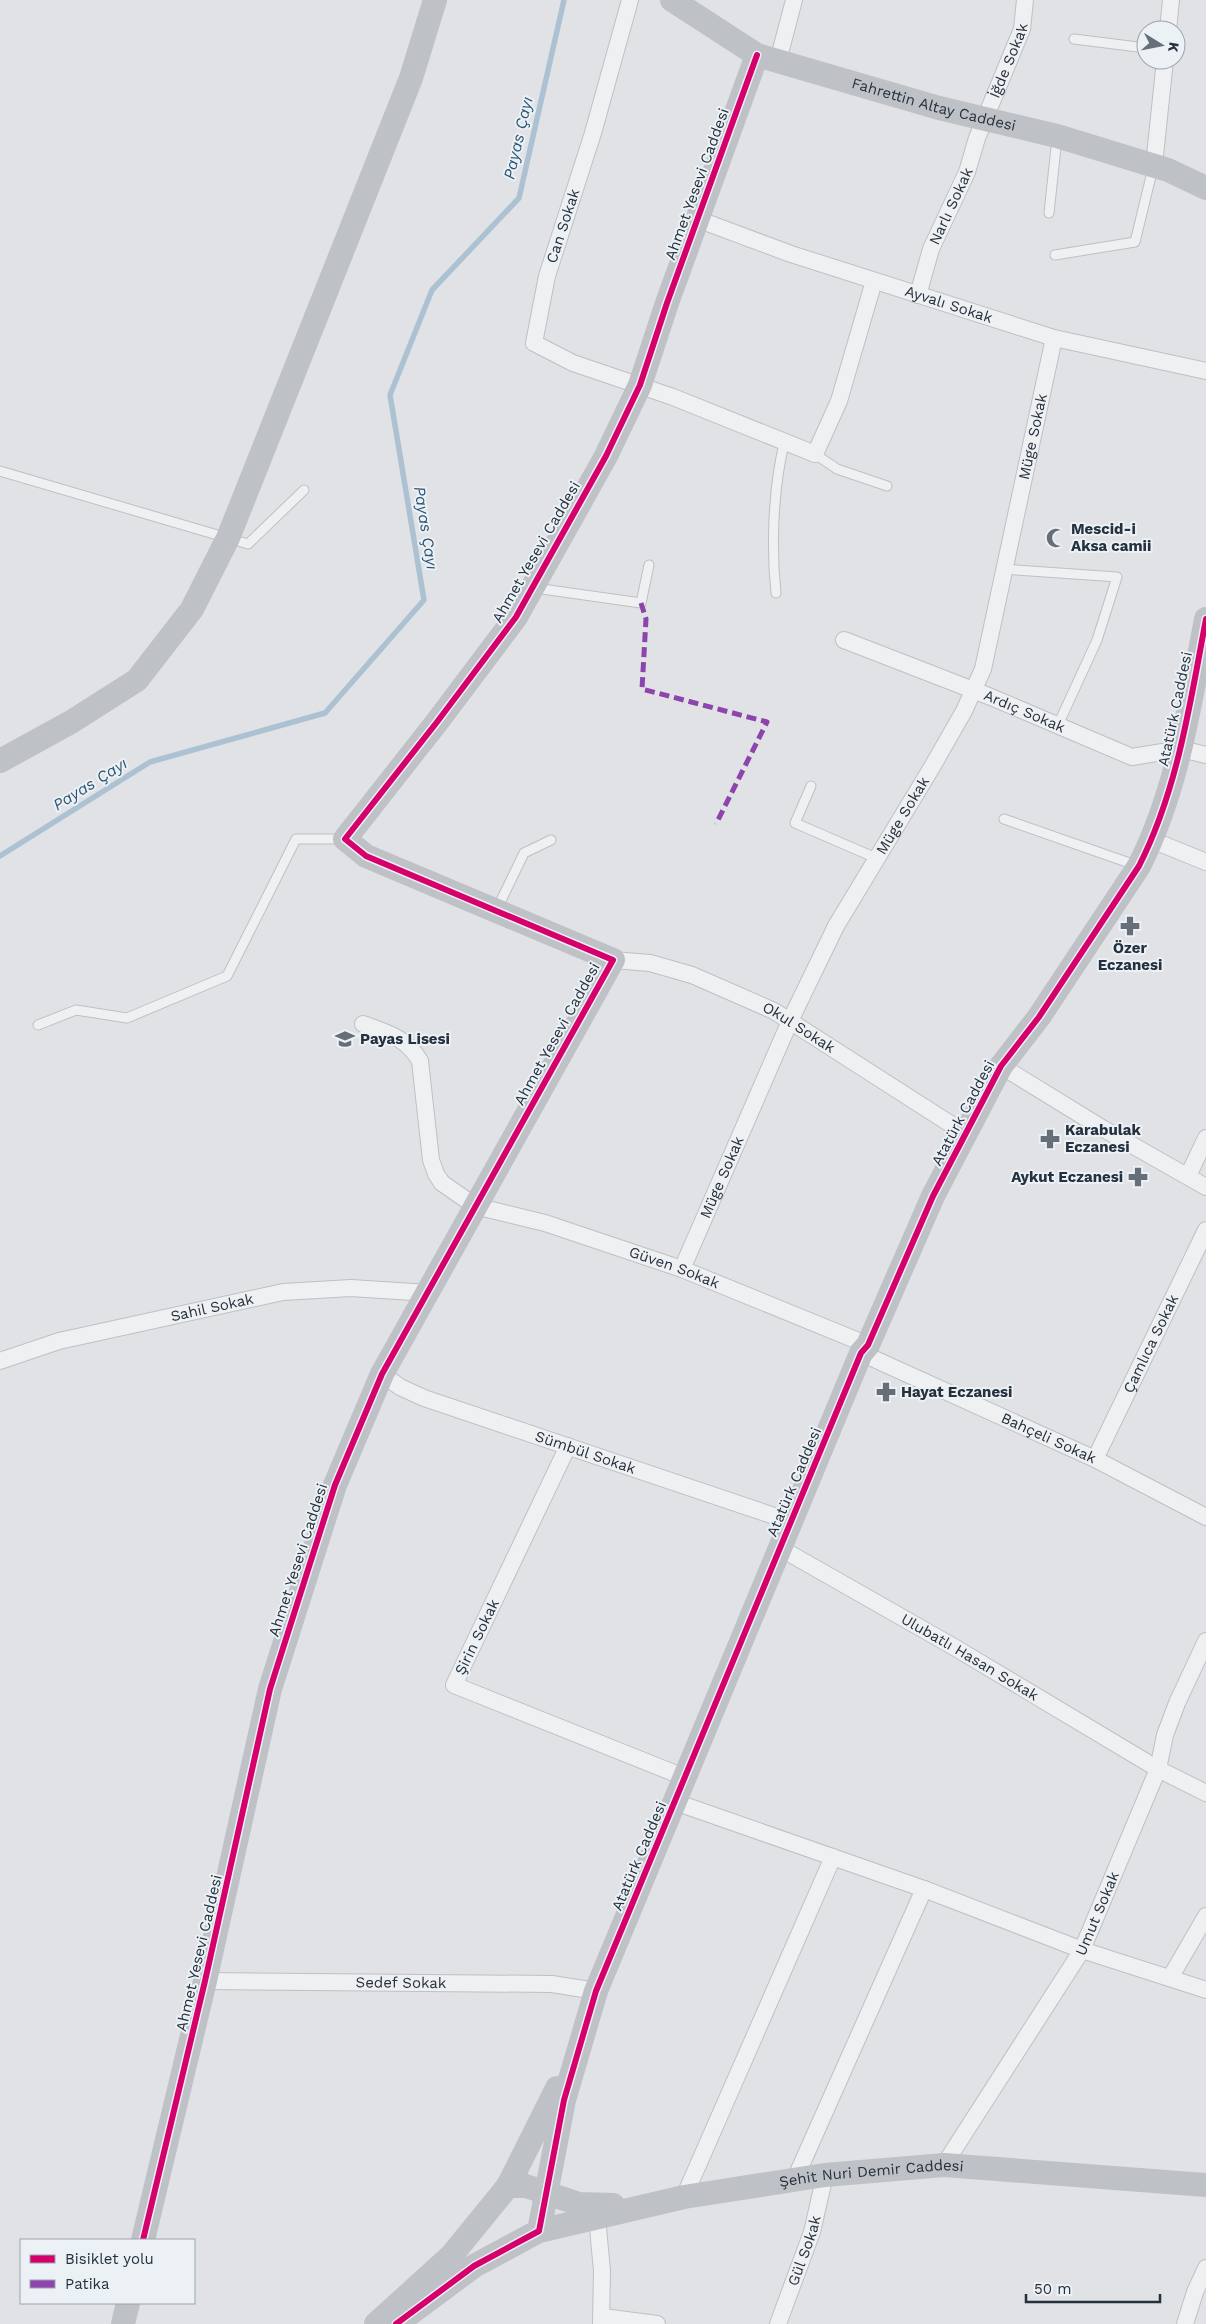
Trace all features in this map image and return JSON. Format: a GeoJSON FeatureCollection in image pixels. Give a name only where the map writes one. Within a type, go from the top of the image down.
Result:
{"type":"FeatureCollection","features":[{"type":"Feature","properties":{"kind":"street"},"geometry":{"type":"LineString","coordinates":[[0,761],[71,722],[137,680],[192,609],[228,538],[411,78],[435,0]]}},
{"type":"Feature","properties":{"kind":"street","name":"Can Sokak"},"geometry":{"type":"LineString","coordinates":[[630,0],[593,133],[547,276],[534,343],[573,363],[640,386]]}},
{"type":"Feature","properties":{"kind":"street","name":"Fahrettin Altay Caddesi"},"geometry":{"type":"LineString","coordinates":[[672,0],[768,58],[939,108],[1058,136],[1154,165],[1206,188]]}},
{"type":"Feature","properties":{"kind":"street"},"geometry":{"type":"LineString","coordinates":[[768,58],[794,0]]}},
{"type":"Feature","properties":{"kind":"street","name":"İğde Sokak"},"geometry":{"type":"LineString","coordinates":[[985,118],[1022,29],[1025,0]]}},
{"type":"Feature","properties":{"kind":"street"},"geometry":{"type":"LineString","coordinates":[[1169,20],[1171,0]]}},
{"type":"Feature","properties":{"kind":"street","name":"Ahmet Yesevi Caddesi"},"geometry":{"type":"LineString","coordinates":[[143,2239],[205,1981],[270,1689],[336,1485],[382,1374],[613,960],[366,856],[345,839],[454,700],[516,617],[606,456],[640,386],[697,219],[768,58]]}},
{"type":"Feature","properties":{"kind":"street"},"geometry":{"type":"LineString","coordinates":[[1154,165],[1164,70]]}},
{"type":"Feature","properties":{"kind":"street","name":"Narlı Sokak"},"geometry":{"type":"LineString","coordinates":[[918,295],[931,249],[967,172],[985,118]]}},
{"type":"Feature","properties":{"kind":"street","name":"Ayvalı Sokak"},"geometry":{"type":"LineString","coordinates":[[697,219],[791,254],[1054,338],[1206,371]]}},
{"type":"Feature","properties":{"kind":"street"},"geometry":{"type":"LineString","coordinates":[[640,386],[785,440],[815,454],[839,401],[874,281]]}},
{"type":"Feature","properties":{"kind":"street","name":"Müge Sokak"},"geometry":{"type":"LineString","coordinates":[[682,1269],[790,1021],[836,926],[932,767],[973,692],[983,669],[1054,338]]}},
{"type":"Feature","properties":{"kind":"street","name":"Atatürk Caddesi"},"geometry":{"type":"LineString","coordinates":[[530,2236],[546,2193],[564,2100],[596,1991],[780,1548],[933,1196],[1001,1066],[1039,1017],[1138,866],[1152,840],[1182,749],[1206,619]]}},
{"type":"Feature","properties":{"kind":"street","name":"Ardıç Sokak"},"geometry":{"type":"LineString","coordinates":[[844,640],[1132,757],[1182,749],[1206,755]]}},
{"type":"Feature","properties":{"kind":"street"},"geometry":{"type":"LineString","coordinates":[[1152,840],[1206,862]]}},
{"type":"Feature","properties":{"kind":"street","name":"Okul Sokak"},"geometry":{"type":"LineString","coordinates":[[613,960],[650,963],[692,974],[774,1010],[966,1134]]}},
{"type":"Feature","properties":{"kind":"street"},"geometry":{"type":"LineString","coordinates":[[363,1024],[396,1037],[412,1047],[420,1061],[432,1160],[436,1174],[442,1183],[475,1206]]}},
{"type":"Feature","properties":{"kind":"street"},"geometry":{"type":"LineString","coordinates":[[1001,1066],[1206,1186]]}},
{"type":"Feature","properties":{"kind":"street"},"geometry":{"type":"LineString","coordinates":[[1188,1176],[1206,1138]]}},
{"type":"Feature","properties":{"kind":"street","name":"Güven Sokak"},"geometry":{"type":"LineString","coordinates":[[475,1206],[545,1223],[682,1269],[865,1349]]}},
{"type":"Feature","properties":{"kind":"street","name":"Çamlıca Sokak"},"geometry":{"type":"LineString","coordinates":[[1095,1459],[1206,1230]]}},
{"type":"Feature","properties":{"kind":"street","name":"Sahil Sokak"},"geometry":{"type":"LineString","coordinates":[[0,1361],[59,1341],[283,1292],[351,1288],[428,1293]]}},
{"type":"Feature","properties":{"kind":"street","name":"Bahçeli Sokak"},"geometry":{"type":"LineString","coordinates":[[865,1349],[1095,1459],[1206,1517]]}},
{"type":"Feature","properties":{"kind":"street","name":"Sümbül Sokak"},"geometry":{"type":"LineString","coordinates":[[382,1374],[400,1387],[424,1398],[792,1522]]}},
{"type":"Feature","properties":{"kind":"street","name":"Şirin Sokak"},"geometry":{"type":"LineString","coordinates":[[568,1446],[454,1685],[684,1778]]}},
{"type":"Feature","properties":{"kind":"street","name":"Ulubatlı Hasan Sokak"},"geometry":{"type":"LineString","coordinates":[[780,1548],[954,1647],[1158,1769],[1206,1793]]}},
{"type":"Feature","properties":{"kind":"street","name":"Umut Sokak"},"geometry":{"type":"LineString","coordinates":[[944,2165],[1082,1950],[1158,1769],[1165,1735],[1177,1703],[1206,1641]]}},
{"type":"Feature","properties":{"kind":"street"},"geometry":{"type":"LineString","coordinates":[[674,1802],[924,1889],[1082,1950],[1206,1990]]}},
{"type":"Feature","properties":{"kind":"street"},"geometry":{"type":"LineString","coordinates":[[508,2186],[526,2186],[579,2204],[603,2205],[676,2199],[833,1857]]}},
{"type":"Feature","properties":{"kind":"street"},"geometry":{"type":"LineString","coordinates":[[795,2179],[924,1889]]}},
{"type":"Feature","properties":{"kind":"street"},"geometry":{"type":"LineString","coordinates":[[1170,1978],[1206,1916]]}},
{"type":"Feature","properties":{"kind":"street","name":"Sedef Sokak"},"geometry":{"type":"LineString","coordinates":[[205,1981],[552,1984],[596,1991]]}},
{"type":"Feature","properties":{"kind":"street"},"geometry":{"type":"LineString","coordinates":[[376,2324],[450,2256],[508,2186],[550,2104],[596,1991]]}},
{"type":"Feature","properties":{"kind":"street","name":"Şehit Nuri Demir Caddesi"},"geometry":{"type":"LineString","coordinates":[[530,2236],[597,2217],[676,2199],[824,2175],[944,2165],[1206,2185]]}},
{"type":"Feature","properties":{"kind":"street","name":"Gül Sokak"},"geometry":{"type":"LineString","coordinates":[[778,2324],[812,2232],[824,2175]]}},
{"type":"Feature","properties":{"kind":"street"},"geometry":{"type":"LineString","coordinates":[[490,2206],[487,2220],[489,2230],[495,2235],[530,2236]]}},
{"type":"Feature","properties":{"kind":"street"},"geometry":{"type":"LineString","coordinates":[[597,2217],[602,2271],[602,2321],[657,2324]]}},
{"type":"Feature","properties":{"kind":"street"},"geometry":{"type":"LineString","coordinates":[[396,2324],[474,2266],[530,2236]]}},
{"type":"Feature","properties":{"kind":"street"},"geometry":{"type":"LineString","coordinates":[[1184,2324],[1206,2268]]}},
{"type":"Feature","properties":{"kind":"street"},"geometry":{"type":"LineString","coordinates":[[123,2324],[128,2304]]}},
{"type":"Feature","properties":{"kind":"lane"},"geometry":{"type":"LineString","coordinates":[[1074,39],[1136,47]]}},
{"type":"Feature","properties":{"kind":"lane"},"geometry":{"type":"LineString","coordinates":[[1049,213],[1058,136]]}},
{"type":"Feature","properties":{"kind":"lane"},"geometry":{"type":"LineString","coordinates":[[1055,255],[1135,242],[1154,165]]}},
{"type":"Feature","properties":{"kind":"lane"},"geometry":{"type":"LineString","coordinates":[[776,593],[772,560],[780,459],[785,440]]}},
{"type":"Feature","properties":{"kind":"lane"},"geometry":{"type":"LineString","coordinates":[[815,454],[837,469],[887,486]]}},
{"type":"Feature","properties":{"kind":"lane"},"geometry":{"type":"LineString","coordinates":[[0,471],[248,544],[304,490]]}},
{"type":"Feature","properties":{"kind":"lane"},"geometry":{"type":"LineString","coordinates":[[533,588],[641,603],[649,565]]}},
{"type":"Feature","properties":{"kind":"lane"},"geometry":{"type":"LineString","coordinates":[[1003,569],[1117,577],[1097,640],[1058,726]]}},
{"type":"Feature","properties":{"kind":"lane"},"geometry":{"type":"LineString","coordinates":[[811,786],[795,823],[876,858]]}},
{"type":"Feature","properties":{"kind":"lane"},"geometry":{"type":"LineString","coordinates":[[1004,819],[1138,866]]}},
{"type":"Feature","properties":{"kind":"lane"},"geometry":{"type":"LineString","coordinates":[[38,1025],[76,1010],[127,1018],[227,976],[296,839],[345,839]]}},
{"type":"Feature","properties":{"kind":"lane"},"geometry":{"type":"LineString","coordinates":[[496,911],[524,853],[551,840]]}},
{"type":"Feature","properties":{"kind":"waterway","name":"Payas Çayı"},"geometry":{"type":"LineString","coordinates":[[0,856],[150,762],[325,713],[424,600],[390,395],[432,290],[519,198],[564,0]]}},
{"type":"Feature","properties":{"kind":"marked path"},"geometry":{"type":"LineString","coordinates":[[641,603],[646,619],[642,689],[767,722],[716,824]]}},
{"type":"Feature","properties":{"kind":"cycle path"},"geometry":{"type":"LineString","coordinates":[[143,2239],[205,1981],[270,1689],[335,1485],[382,1374],[613,960],[366,856],[345,839],[516,617],[606,456],[640,385],[667,303],[757,55]]}},
{"type":"Feature","properties":{"kind":"cycle path"},"geometry":{"type":"LineString","coordinates":[[396,2324],[474,2266],[539,2231],[564,2100],[596,1991],[861,1353],[868,1345],[933,1196],[1001,1066],[1039,1017],[1139,866],[1152,837],[1164,807],[1181,745],[1206,619]]}},
{"type":"Feature","properties":{"kind":"place","name":"Mescid-i Aksa camii"},"geometry":{"type":"Point","coordinates":[1056,538]}},
{"type":"Feature","properties":{"kind":"place","name":"Özer Eczanesi"},"geometry":{"type":"Point","coordinates":[1130,926]}},
{"type":"Feature","properties":{"kind":"place","name":"Payas Lisesi"},"geometry":{"type":"Point","coordinates":[345,1039]}},
{"type":"Feature","properties":{"kind":"place","name":"Karabulak Eczanesi"},"geometry":{"type":"Point","coordinates":[1050,1139]}},
{"type":"Feature","properties":{"kind":"place","name":"Aykut Eczanesi"},"geometry":{"type":"Point","coordinates":[1138,1177]}},
{"type":"Feature","properties":{"kind":"place","name":"Hayat Eczanesi"},"geometry":{"type":"Point","coordinates":[886,1392]}}]}
